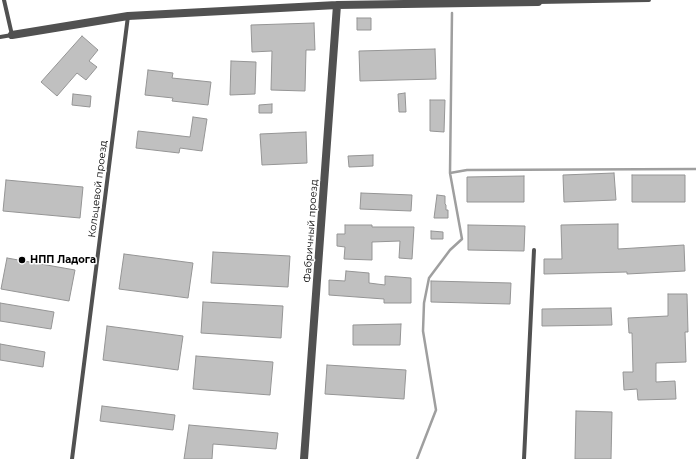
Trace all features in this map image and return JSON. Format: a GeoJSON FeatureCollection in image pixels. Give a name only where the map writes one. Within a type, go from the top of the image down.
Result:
{"type":"FeatureCollection","features":[{"type":"Feature","properties":{"kind":"street"},"geometry":{"type":"LineString","coordinates":[[12,35],[128,16],[385,2],[538,2]]}},
{"type":"Feature","properties":{"kind":"street","name":"Фабричный проезд"},"geometry":{"type":"LineString","coordinates":[[304,459],[337,5]]}},
{"type":"Feature","properties":{"kind":"lane"},"geometry":{"type":"LineString","coordinates":[[0,37],[12,35],[4,0]]}},
{"type":"Feature","properties":{"kind":"lane"},"geometry":{"type":"LineString","coordinates":[[538,2],[649,0]]}},
{"type":"Feature","properties":{"kind":"lane","name":"Кольцевой проезд"},"geometry":{"type":"LineString","coordinates":[[72,459],[128,16]]}},
{"type":"Feature","properties":{"kind":"lane"},"geometry":{"type":"LineString","coordinates":[[524,459],[534,250]]}},
{"type":"Feature","properties":{"kind":"building"},"geometry":{"type":"Polygon","coordinates":[[[357,18],[371,18],[371,30],[357,30],[357,18]]]}},
{"type":"Feature","properties":{"kind":"building"},"geometry":{"type":"Polygon","coordinates":[[[314,23],[315,50],[306,50],[305,91],[271,90],[272,51],[252,52],[251,25],[314,23]]]}},
{"type":"Feature","properties":{"kind":"building"},"geometry":{"type":"Polygon","coordinates":[[[82,36],[98,50],[89,61],[97,67],[86,80],[77,73],[57,96],[41,82],[82,36]]]}},
{"type":"Feature","properties":{"kind":"building"},"geometry":{"type":"Polygon","coordinates":[[[435,49],[436,79],[360,81],[359,51],[435,49]]]}},
{"type":"Feature","properties":{"kind":"building"},"geometry":{"type":"Polygon","coordinates":[[[231,61],[256,62],[255,94],[230,95],[231,61]]]}},
{"type":"Feature","properties":{"kind":"building"},"geometry":{"type":"Polygon","coordinates":[[[148,70],[173,73],[172,78],[211,82],[208,105],[172,101],[173,98],[145,95],[148,70]]]}},
{"type":"Feature","properties":{"kind":"building"},"geometry":{"type":"Polygon","coordinates":[[[405,93],[406,112],[399,112],[398,94],[405,93]]]}},
{"type":"Feature","properties":{"kind":"building"},"geometry":{"type":"Polygon","coordinates":[[[73,94],[91,96],[90,107],[72,105],[73,94]]]}},
{"type":"Feature","properties":{"kind":"building"},"geometry":{"type":"Polygon","coordinates":[[[430,100],[445,100],[444,132],[430,131],[430,100]]]}},
{"type":"Feature","properties":{"kind":"building"},"geometry":{"type":"Polygon","coordinates":[[[272,104],[272,113],[259,113],[259,105],[272,104]]]}},
{"type":"Feature","properties":{"kind":"building"},"geometry":{"type":"Polygon","coordinates":[[[193,117],[207,119],[202,151],[180,148],[179,153],[136,148],[138,131],[190,137],[193,117]]]}},
{"type":"Feature","properties":{"kind":"building"},"geometry":{"type":"Polygon","coordinates":[[[306,132],[307,163],[262,165],[260,134],[306,132]]]}},
{"type":"Feature","properties":{"kind":"building"},"geometry":{"type":"Polygon","coordinates":[[[373,155],[373,166],[349,167],[348,156],[373,155]]]}},
{"type":"Feature","properties":{"kind":"building"},"geometry":{"type":"Polygon","coordinates":[[[614,173],[616,200],[564,202],[563,175],[614,173]]]}},
{"type":"Feature","properties":{"kind":"building"},"geometry":{"type":"Polygon","coordinates":[[[632,175],[685,175],[685,202],[632,202],[632,175]]]}},
{"type":"Feature","properties":{"kind":"building"},"geometry":{"type":"Polygon","coordinates":[[[524,176],[524,202],[467,202],[467,177],[524,176]]]}},
{"type":"Feature","properties":{"kind":"building"},"geometry":{"type":"Polygon","coordinates":[[[6,180],[83,187],[80,218],[3,211],[6,180]]]}},
{"type":"Feature","properties":{"kind":"building"},"geometry":{"type":"Polygon","coordinates":[[[361,193],[412,195],[411,211],[360,209],[361,193]]]}},
{"type":"Feature","properties":{"kind":"building"},"geometry":{"type":"Polygon","coordinates":[[[437,195],[445,196],[448,218],[434,218],[437,195]]]}},
{"type":"Feature","properties":{"kind":"building"},"geometry":{"type":"Polygon","coordinates":[[[618,224],[618,249],[684,245],[685,271],[627,274],[627,272],[544,274],[544,259],[562,259],[561,225],[618,224]]]}},
{"type":"Feature","properties":{"kind":"building"},"geometry":{"type":"Polygon","coordinates":[[[345,225],[372,225],[372,227],[414,227],[412,259],[399,258],[400,241],[372,242],[372,260],[344,259],[345,247],[337,246],[337,234],[345,234],[345,225]]]}},
{"type":"Feature","properties":{"kind":"building"},"geometry":{"type":"Polygon","coordinates":[[[468,225],[525,226],[524,251],[468,250],[468,225]]]}},
{"type":"Feature","properties":{"kind":"building"},"geometry":{"type":"Polygon","coordinates":[[[431,231],[443,232],[443,239],[431,239],[431,231]]]}},
{"type":"Feature","properties":{"kind":"building"},"geometry":{"type":"Polygon","coordinates":[[[213,252],[290,256],[288,287],[211,283],[213,252]]]}},
{"type":"Feature","properties":{"kind":"building"},"geometry":{"type":"Polygon","coordinates":[[[124,254],[193,263],[188,298],[119,289],[124,254]]]}},
{"type":"Feature","properties":{"kind":"building"},"geometry":{"type":"Polygon","coordinates":[[[7,258],[75,270],[69,301],[1,289],[7,258]]]}},
{"type":"Feature","properties":{"kind":"building"},"geometry":{"type":"Polygon","coordinates":[[[346,271],[369,273],[369,283],[385,285],[385,276],[411,278],[411,303],[384,303],[384,299],[329,295],[329,280],[345,281],[346,271]]]}},
{"type":"Feature","properties":{"kind":"building"},"geometry":{"type":"Polygon","coordinates":[[[431,281],[511,283],[510,304],[431,302],[431,281]]]}},
{"type":"Feature","properties":{"kind":"building"},"geometry":{"type":"Polygon","coordinates":[[[668,294],[687,294],[688,332],[685,332],[686,362],[656,363],[656,382],[675,381],[676,399],[638,400],[637,389],[624,390],[623,372],[633,372],[632,333],[629,333],[628,318],[668,316],[668,294]]]}},
{"type":"Feature","properties":{"kind":"building"},"geometry":{"type":"Polygon","coordinates":[[[203,302],[283,306],[281,338],[201,333],[203,302]]]}},
{"type":"Feature","properties":{"kind":"building"},"geometry":{"type":"Polygon","coordinates":[[[0,303],[54,312],[51,329],[0,321],[0,303]]]}},
{"type":"Feature","properties":{"kind":"building"},"geometry":{"type":"Polygon","coordinates":[[[611,308],[612,325],[542,326],[542,309],[611,308]]]}},
{"type":"Feature","properties":{"kind":"building"},"geometry":{"type":"Polygon","coordinates":[[[401,324],[400,345],[353,345],[353,325],[401,324]]]}},
{"type":"Feature","properties":{"kind":"building"},"geometry":{"type":"Polygon","coordinates":[[[107,326],[183,336],[178,370],[103,360],[107,326]]]}},
{"type":"Feature","properties":{"kind":"building"},"geometry":{"type":"Polygon","coordinates":[[[0,344],[45,352],[43,367],[0,360],[0,344]]]}},
{"type":"Feature","properties":{"kind":"building"},"geometry":{"type":"Polygon","coordinates":[[[196,356],[273,362],[270,395],[193,389],[196,356]]]}},
{"type":"Feature","properties":{"kind":"building"},"geometry":{"type":"Polygon","coordinates":[[[327,365],[406,370],[404,399],[325,394],[327,365]]]}},
{"type":"Feature","properties":{"kind":"building"},"geometry":{"type":"Polygon","coordinates":[[[102,406],[175,415],[173,430],[100,421],[102,406]]]}},
{"type":"Feature","properties":{"kind":"building"},"geometry":{"type":"Polygon","coordinates":[[[576,411],[612,412],[611,459],[575,459],[576,411]]]}},
{"type":"Feature","properties":{"kind":"building"},"geometry":{"type":"Polygon","coordinates":[[[189,425],[278,433],[276,449],[213,444],[212,459],[184,459],[189,425]]]}},
{"type":"Feature","properties":{"kind":"waterway"},"geometry":{"type":"LineString","coordinates":[[452,13],[450,173],[467,170],[696,169]]}},
{"type":"Feature","properties":{"kind":"waterway"},"geometry":{"type":"LineString","coordinates":[[417,459],[436,410],[423,331],[424,303],[429,278],[450,250],[462,239],[450,173]]}},
{"type":"Feature","properties":{"kind":"place","name":"НПП Ладога"},"geometry":{"type":"Point","coordinates":[22,260]}}]}
